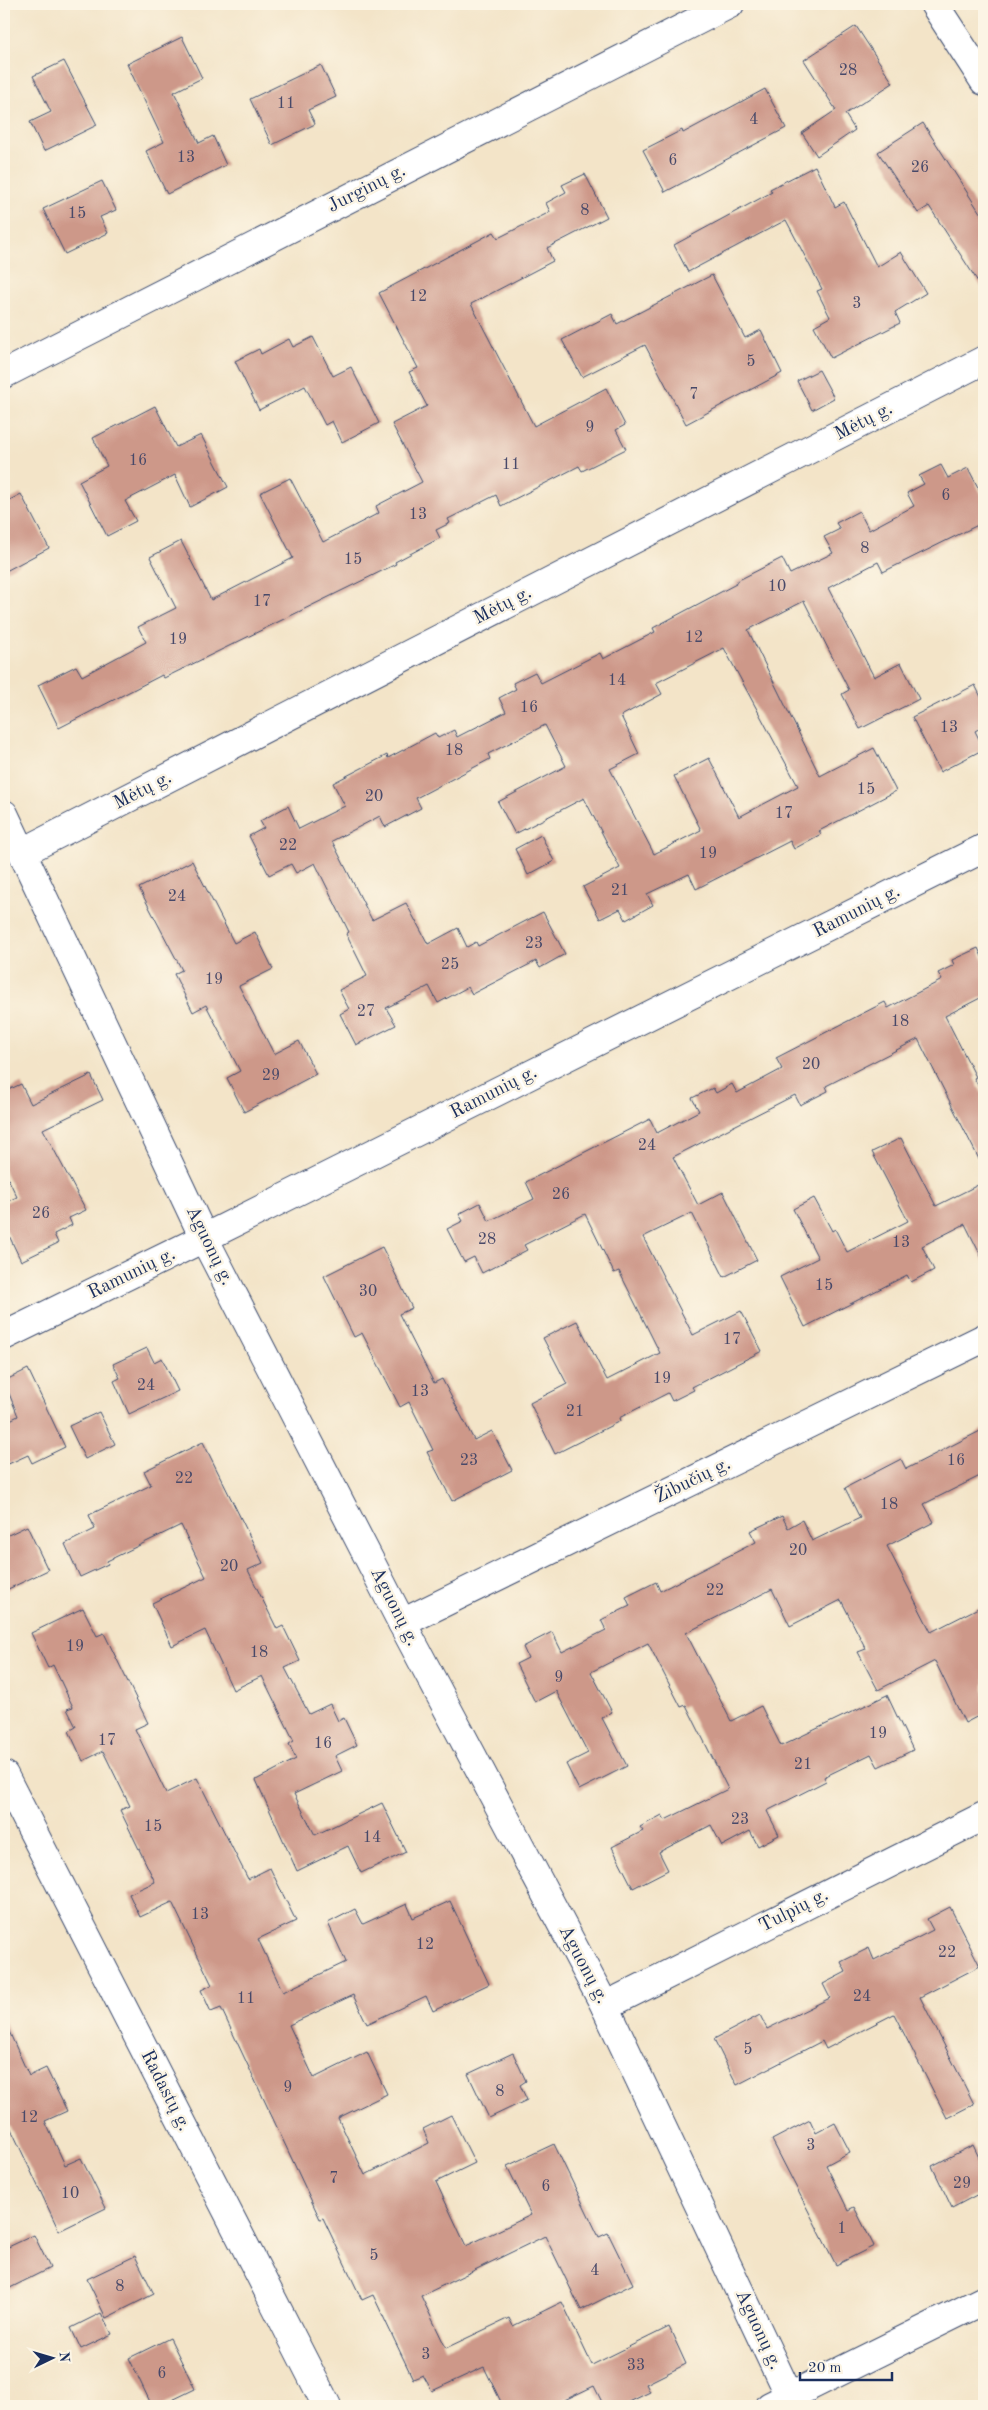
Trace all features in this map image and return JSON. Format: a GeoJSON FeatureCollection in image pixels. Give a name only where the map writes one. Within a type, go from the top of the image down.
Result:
{"type":"FeatureCollection","features":[{"type":"Feature","properties":{"kind":"street","name":"Jurginų g."},"geometry":{"type":"LineString","coordinates":[[4,374],[730,4]]}},
{"type":"Feature","properties":{"kind":"street"},"geometry":{"type":"LineString","coordinates":[[934,4],[984,81]]}},
{"type":"Feature","properties":{"kind":"street","name":"Mėtų g."},"geometry":{"type":"LineString","coordinates":[[23,852],[984,360]]}},
{"type":"Feature","properties":{"kind":"street","name":"Aguonų g."},"geometry":{"type":"LineString","coordinates":[[4,814],[204,1238],[402,1623],[605,2006],[780,2401]]}},
{"type":"Feature","properties":{"kind":"street","name":"Ramunių g."},"geometry":{"type":"LineString","coordinates":[[4,1336],[984,848]]}},
{"type":"Feature","properties":{"kind":"street","name":"Žibučių g."},"geometry":{"type":"LineString","coordinates":[[402,1623],[984,1338]]}},
{"type":"Feature","properties":{"kind":"street","name":"Radastų g."},"geometry":{"type":"LineString","coordinates":[[4,1775],[327,2406]]}},
{"type":"Feature","properties":{"kind":"street","name":"Tulpių g."},"geometry":{"type":"LineString","coordinates":[[605,2006],[984,1816]]}},
{"type":"Feature","properties":{"kind":"street"},"geometry":{"type":"LineString","coordinates":[[780,2401],[984,2300]]}},
{"type":"Feature","properties":{"kind":"building"},"geometry":{"type":"Polygon","coordinates":[[[856,26],[893,83],[845,114],[855,130],[817,156],[802,133],[836,110],[804,60],[856,26]]]}},
{"type":"Feature","properties":{"kind":"building"},"geometry":{"type":"Polygon","coordinates":[[[182,37],[202,78],[174,92],[199,143],[213,136],[226,165],[167,194],[146,151],[164,142],[127,64],[182,37]]]}},
{"type":"Feature","properties":{"kind":"building"},"geometry":{"type":"Polygon","coordinates":[[[64,61],[97,125],[44,151],[30,122],[51,112],[33,76],[64,61]]]}},
{"type":"Feature","properties":{"kind":"building"},"geometry":{"type":"Polygon","coordinates":[[[321,65],[336,97],[308,110],[315,124],[272,145],[250,99],[321,65]]]}},
{"type":"Feature","properties":{"kind":"building"},"geometry":{"type":"Polygon","coordinates":[[[765,89],[786,128],[665,192],[643,150],[682,130],[683,133],[765,89]]]}},
{"type":"Feature","properties":{"kind":"building"},"geometry":{"type":"Polygon","coordinates":[[[923,123],[984,219],[984,291],[929,206],[918,213],[878,152],[923,123]]]}},
{"type":"Feature","properties":{"kind":"building"},"geometry":{"type":"Polygon","coordinates":[[[815,166],[835,207],[844,202],[877,267],[901,252],[926,293],[895,312],[900,323],[831,358],[814,326],[830,317],[817,291],[822,289],[786,220],[688,272],[674,245],[772,192],[770,189],[815,166]]]}},
{"type":"Feature","properties":{"kind":"building"},"geometry":{"type":"Polygon","coordinates":[[[585,174],[607,217],[547,248],[553,261],[471,304],[534,426],[606,388],[625,425],[616,430],[626,449],[582,471],[579,466],[501,506],[496,495],[448,519],[450,523],[436,530],[440,538],[395,562],[396,564],[164,678],[162,675],[59,728],[38,685],[76,666],[82,676],[146,642],[138,627],[176,608],[150,557],[181,541],[211,600],[293,558],[260,493],[290,478],[323,542],[379,513],[376,506],[422,482],[392,424],[427,406],[409,372],[418,368],[379,293],[494,232],[498,238],[550,212],[546,203],[566,192],[562,185],[585,174]]]}},
{"type":"Feature","properties":{"kind":"building"},"geometry":{"type":"Polygon","coordinates":[[[102,181],[116,210],[100,217],[108,233],[65,254],[43,209],[102,181]]]}},
{"type":"Feature","properties":{"kind":"building"},"geometry":{"type":"Polygon","coordinates":[[[712,275],[745,338],[761,330],[782,373],[686,424],[645,345],[582,377],[562,340],[612,314],[617,324],[712,275]]]}},
{"type":"Feature","properties":{"kind":"building"},"geometry":{"type":"Polygon","coordinates":[[[313,337],[333,376],[351,367],[379,423],[342,442],[332,421],[325,425],[305,386],[259,410],[235,361],[259,349],[261,354],[289,339],[293,347],[313,337]]]}},
{"type":"Feature","properties":{"kind":"building"},"geometry":{"type":"Polygon","coordinates":[[[819,370],[834,398],[812,410],[797,381],[819,370]]]}},
{"type":"Feature","properties":{"kind":"building"},"geometry":{"type":"Polygon","coordinates":[[[155,406],[176,447],[201,435],[228,487],[190,507],[175,475],[125,501],[136,521],[107,536],[79,481],[107,466],[93,438],[155,406]]]}},
{"type":"Feature","properties":{"kind":"building"},"geometry":{"type":"Polygon","coordinates":[[[941,465],[948,478],[968,468],[984,499],[984,522],[883,572],[878,562],[828,588],[874,677],[901,663],[919,699],[860,729],[842,694],[849,690],[804,601],[748,630],[820,776],[874,748],[896,791],[819,831],[821,834],[794,849],[790,841],[696,889],[689,874],[647,894],[653,905],[626,920],[620,909],[600,919],[583,887],[620,868],[584,798],[515,834],[498,802],[566,766],[545,725],[488,754],[490,759],[416,798],[421,808],[385,827],[380,816],[332,841],[372,920],[406,903],[428,944],[458,928],[467,947],[476,942],[478,946],[543,912],[565,954],[540,968],[536,961],[472,994],[468,987],[438,1003],[429,986],[386,1008],[396,1025],[356,1045],[340,1014],[349,1009],[339,990],[367,976],[346,934],[349,932],[315,863],[296,873],[291,864],[269,875],[249,836],[264,828],[260,821],[288,806],[299,829],[345,806],[333,783],[387,755],[388,758],[435,733],[438,738],[454,730],[457,737],[506,712],[499,698],[516,689],[513,683],[535,672],[541,683],[600,653],[603,659],[655,632],[653,628],[782,558],[790,574],[833,553],[824,537],[840,529],[836,523],[859,511],[869,530],[914,506],[907,493],[924,484],[919,476],[941,465]],[[724,648],[656,683],[662,694],[621,716],[639,754],[610,769],[654,854],[701,830],[674,776],[709,758],[739,817],[798,786],[724,648]]]}},
{"type":"Feature","properties":{"kind":"building"},"geometry":{"type":"Polygon","coordinates":[[[21,494],[49,548],[4,572],[4,503],[21,494]]]}},
{"type":"Feature","properties":{"kind":"building"},"geometry":{"type":"Polygon","coordinates":[[[975,685],[984,703],[984,726],[975,731],[984,749],[940,772],[912,717],[975,685]]]}},
{"type":"Feature","properties":{"kind":"building"},"geometry":{"type":"Polygon","coordinates":[[[541,835],[554,861],[528,875],[515,849],[541,835]]]}},
{"type":"Feature","properties":{"kind":"building"},"geometry":{"type":"Polygon","coordinates":[[[192,861],[234,943],[255,932],[273,969],[239,986],[274,1054],[299,1041],[316,1074],[244,1112],[227,1078],[240,1071],[206,1005],[193,1012],[174,974],[182,970],[139,888],[192,861]]]}},
{"type":"Feature","properties":{"kind":"building"},"geometry":{"type":"Polygon","coordinates":[[[978,948],[984,961],[984,996],[945,1016],[984,1097],[984,1169],[918,1039],[826,1086],[828,1091],[800,1105],[795,1095],[673,1157],[698,1205],[723,1192],[757,1260],[724,1277],[692,1213],[643,1237],[693,1335],[741,1311],[762,1351],[692,1387],[694,1390],[672,1401],[668,1393],[619,1418],[620,1421],[555,1454],[530,1403],[567,1384],[543,1338],[577,1321],[607,1380],[660,1353],[619,1271],[614,1273],[585,1214],[524,1245],[527,1250],[482,1273],[474,1257],[464,1262],[447,1229],[463,1221],[459,1214],[480,1203],[489,1221],[534,1199],[526,1182],[650,1119],[657,1133],[699,1111],[692,1098],[713,1088],[716,1093],[732,1084],[737,1093],[782,1069],[776,1058],[885,1002],[888,1008],[942,980],[938,973],[954,965],[952,960],[978,948]]]}},
{"type":"Feature","properties":{"kind":"building"},"geometry":{"type":"Polygon","coordinates":[[[91,1075],[103,1100],[43,1129],[86,1210],[69,1218],[72,1225],[54,1234],[58,1243],[21,1261],[4,1225],[4,1203],[17,1197],[4,1170],[4,1092],[21,1084],[31,1104],[91,1075]]]}},
{"type":"Feature","properties":{"kind":"building"},"geometry":{"type":"Polygon","coordinates":[[[901,1138],[936,1206],[984,1182],[984,1262],[965,1224],[922,1246],[934,1270],[911,1282],[907,1275],[805,1327],[780,1277],[818,1258],[793,1209],[814,1198],[832,1231],[835,1229],[847,1252],[908,1221],[872,1152],[901,1138]]]}},
{"type":"Feature","properties":{"kind":"building"},"geometry":{"type":"Polygon","coordinates":[[[382,1247],[412,1308],[399,1314],[434,1383],[442,1379],[474,1440],[492,1431],[512,1470],[452,1501],[427,1452],[433,1450],[409,1402],[400,1407],[362,1333],[354,1337],[324,1276],[382,1247]]]}},
{"type":"Feature","properties":{"kind":"building"},"geometry":{"type":"Polygon","coordinates":[[[147,1348],[154,1362],[162,1358],[178,1391],[129,1414],[114,1381],[120,1378],[113,1364],[147,1348]]]}},
{"type":"Feature","properties":{"kind":"building"},"geometry":{"type":"Polygon","coordinates":[[[28,1369],[65,1447],[32,1463],[28,1455],[4,1466],[4,1423],[18,1416],[4,1381],[28,1369]]]}},
{"type":"Feature","properties":{"kind":"building"},"geometry":{"type":"Polygon","coordinates":[[[99,1412],[115,1444],[85,1459],[69,1426],[99,1412]]]}},
{"type":"Feature","properties":{"kind":"building"},"geometry":{"type":"Polygon","coordinates":[[[984,1429],[984,1474],[924,1504],[934,1522],[887,1546],[931,1632],[984,1605],[984,1713],[965,1723],[935,1661],[878,1690],[858,1652],[866,1649],[841,1600],[790,1626],[772,1589],[686,1633],[731,1721],[761,1706],[781,1746],[887,1695],[913,1750],[878,1767],[871,1754],[824,1777],[826,1781],[767,1811],[779,1835],[758,1846],[750,1831],[722,1846],[711,1825],[659,1852],[668,1870],[633,1888],[612,1847],[643,1831],[640,1827],[662,1815],[665,1820],[728,1789],[686,1705],[681,1707],[648,1643],[591,1672],[612,1712],[602,1718],[627,1766],[579,1790],[566,1764],[588,1753],[556,1691],[535,1702],[516,1664],[528,1658],[523,1647],[552,1632],[562,1652],[606,1630],[601,1620],[630,1606],[626,1597],[656,1582],[660,1591],[756,1542],[750,1531],[782,1516],[788,1528],[802,1520],[812,1541],[860,1518],[845,1488],[901,1459],[906,1469],[984,1429]]]}},
{"type":"Feature","properties":{"kind":"building"},"geometry":{"type":"Polygon","coordinates":[[[203,1442],[263,1563],[248,1570],[277,1629],[283,1626],[300,1661],[285,1668],[309,1714],[330,1704],[338,1721],[344,1718],[357,1745],[335,1756],[342,1771],[294,1794],[315,1835],[382,1803],[406,1852],[361,1873],[348,1846],[297,1871],[256,1780],[296,1759],[289,1744],[294,1741],[262,1676],[233,1690],[205,1630],[172,1646],[152,1603],[206,1577],[181,1525],[107,1561],[108,1564],[80,1577],[65,1544],[95,1529],[89,1515],[151,1485],[144,1471],[203,1442]]]}},
{"type":"Feature","properties":{"kind":"building"},"geometry":{"type":"Polygon","coordinates":[[[27,1526],[48,1570],[4,1591],[4,1537],[27,1526]]]}},
{"type":"Feature","properties":{"kind":"building"},"geometry":{"type":"Polygon","coordinates":[[[83,1608],[97,1636],[104,1633],[148,1723],[135,1729],[166,1793],[197,1778],[248,1879],[270,1868],[296,1921],[258,1939],[283,1992],[346,1962],[328,1923],[355,1909],[363,1924],[407,1904],[413,1918],[450,1901],[489,1984],[433,2011],[426,1996],[367,2024],[353,1995],[289,2025],[314,2078],[367,2052],[387,2094],[338,2118],[365,2175],[429,2143],[423,2129],[451,2115],[475,2163],[436,2182],[466,2246],[531,2215],[507,2166],[554,2144],[599,2237],[608,2233],[633,2284],[581,2310],[545,2236],[421,2296],[446,2348],[509,2318],[513,2326],[562,2302],[592,2365],[669,2327],[686,2364],[646,2384],[650,2392],[621,2406],[604,2406],[594,2386],[552,2406],[503,2406],[484,2367],[432,2391],[423,2375],[413,2379],[373,2295],[362,2300],[323,2218],[320,2219],[221,2008],[211,2012],[201,1990],[212,1985],[172,1902],[140,1917],[129,1894],[155,1882],[120,1810],[130,1806],[103,1751],[83,1761],[69,1731],[76,1727],[67,1709],[73,1707],[53,1665],[48,1668],[31,1633],[83,1608]]]}},
{"type":"Feature","properties":{"kind":"building"},"geometry":{"type":"Polygon","coordinates":[[[950,1907],[980,1966],[920,1997],[974,2104],[947,2118],[894,2014],[826,2049],[822,2041],[737,2085],[714,2039],[760,2015],[767,2029],[830,1998],[823,1984],[846,1972],[841,1962],[869,1948],[874,1960],[933,1930],[927,1919],[950,1907]]]}},
{"type":"Feature","properties":{"kind":"building"},"geometry":{"type":"Polygon","coordinates":[[[4,2020],[29,2076],[46,2068],[67,2111],[45,2121],[65,2165],[81,2158],[106,2208],[59,2231],[4,2114],[4,2020]]]}},
{"type":"Feature","properties":{"kind":"building"},"geometry":{"type":"Polygon","coordinates":[[[513,2053],[526,2081],[520,2085],[527,2100],[489,2118],[468,2074],[513,2053]]]}},
{"type":"Feature","properties":{"kind":"building"},"geometry":{"type":"Polygon","coordinates":[[[810,2120],[816,2133],[835,2123],[850,2152],[826,2165],[848,2210],[854,2207],[874,2246],[836,2265],[772,2140],[810,2120]]]}},
{"type":"Feature","properties":{"kind":"building"},"geometry":{"type":"Polygon","coordinates":[[[973,2145],[984,2168],[984,2191],[952,2208],[932,2166],[973,2145]]]}},
{"type":"Feature","properties":{"kind":"building"},"geometry":{"type":"Polygon","coordinates":[[[34,2235],[50,2268],[4,2291],[4,2249],[34,2235]]]}},
{"type":"Feature","properties":{"kind":"building"},"geometry":{"type":"Polygon","coordinates":[[[135,2256],[154,2294],[106,2318],[87,2279],[135,2256]]]}},
{"type":"Feature","properties":{"kind":"building"},"geometry":{"type":"Polygon","coordinates":[[[101,2313],[112,2334],[81,2349],[71,2328],[101,2313]]]}},
{"type":"Feature","properties":{"kind":"building"},"geometry":{"type":"Polygon","coordinates":[[[170,2338],[195,2389],[160,2406],[152,2406],[129,2358],[170,2338]]]}}]}
